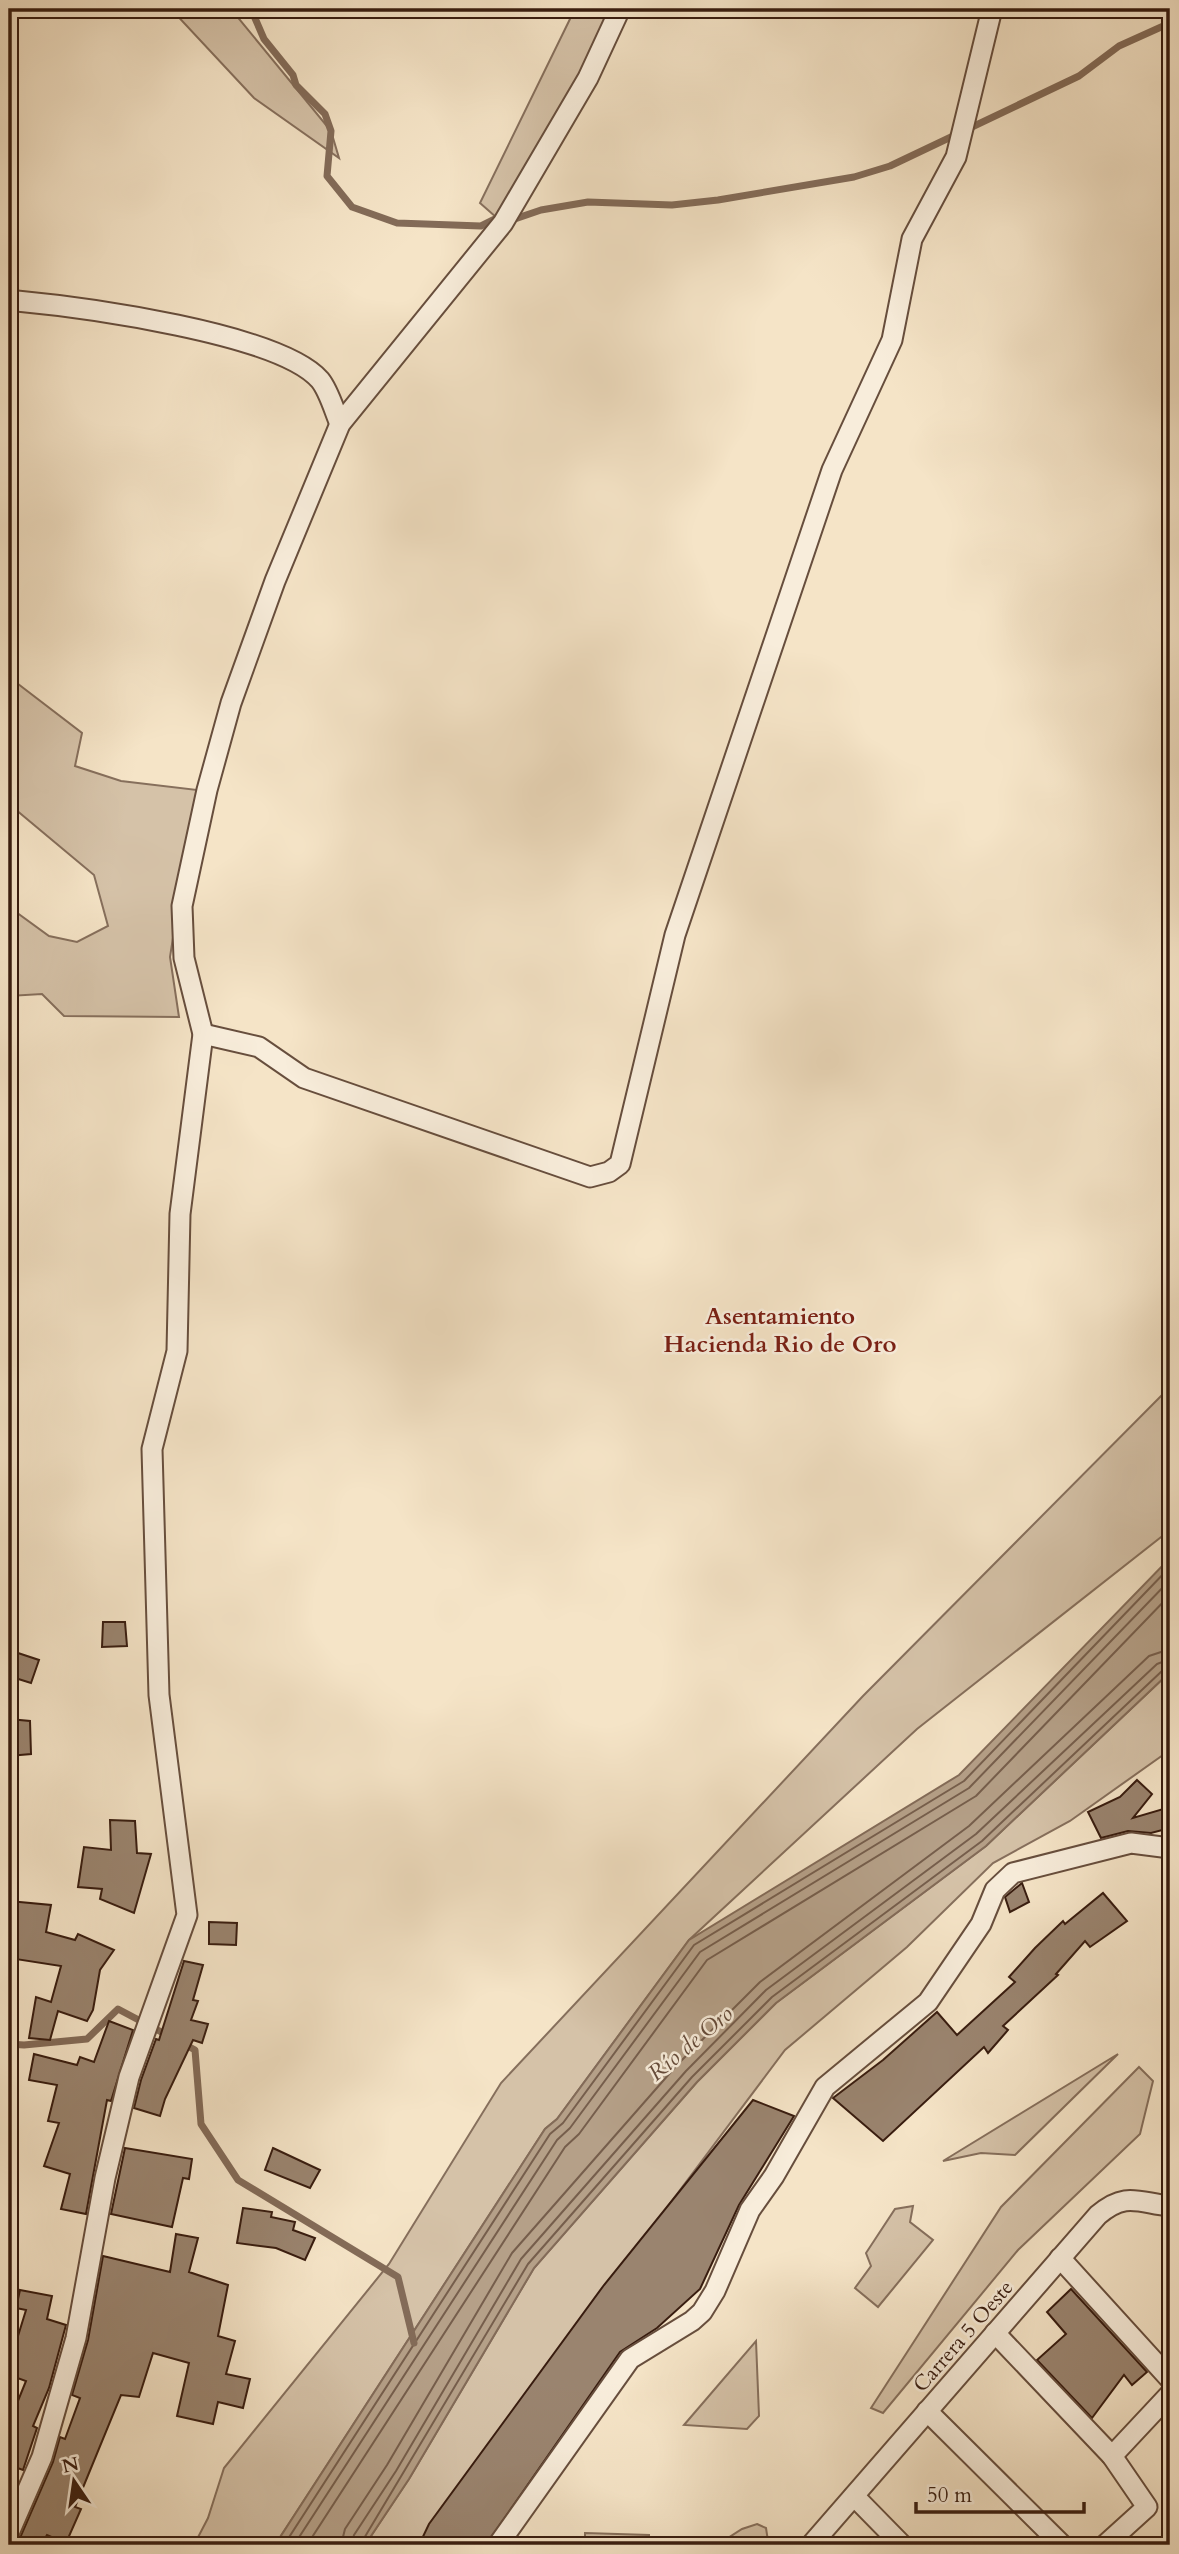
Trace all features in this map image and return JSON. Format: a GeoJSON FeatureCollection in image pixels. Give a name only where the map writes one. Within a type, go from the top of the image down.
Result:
{"type":"FeatureCollection","features":[{"type":"Feature","properties":{"kind":"street"},"geometry":{"type":"LineString","coordinates":[[9,2533],[42,2457],[76,2338],[105,2178],[129,2077],[187,1915],[159,1695],[152,1448],[177,1351],[180,1214],[204,1034],[184,958],[182,906],[193,852],[231,703],[275,581],[340,424],[503,223],[588,78],[620,9]]}},
{"type":"Feature","properties":{"kind":"street"},"geometry":{"type":"LineString","coordinates":[[204,1034],[259,1047],[304,1078],[590,1177],[609,1172],[620,1164],[675,935],[832,471],[892,340],[912,239],[956,157],[992,9]]}},
{"type":"Feature","properties":{"kind":"street"},"geometry":{"type":"LineString","coordinates":[[9,303],[17,301],[69,306],[186,327],[267,351],[308,370],[321,382],[340,424]]}},
{"type":"Feature","properties":{"kind":"street"},"geometry":{"type":"LineString","coordinates":[[498,2545],[631,2359],[702,2312],[715,2291],[750,2210],[774,2176],[825,2087],[928,2002],[981,1924],[995,1890],[1003,1879],[1013,1873],[1131,1843],[1170,1848]]}},
{"type":"Feature","properties":{"kind":"street","name":"Carrera 5 Oeste"},"geometry":{"type":"LineString","coordinates":[[811,2545],[1108,2206],[1132,2199],[1170,2206]]}},
{"type":"Feature","properties":{"kind":"street"},"geometry":{"type":"LineString","coordinates":[[1060,2258],[1170,2379]]}},
{"type":"Feature","properties":{"kind":"street"},"geometry":{"type":"LineString","coordinates":[[995,2333],[1112,2456],[1147,2507],[1105,2545]]}},
{"type":"Feature","properties":{"kind":"street"},"geometry":{"type":"LineString","coordinates":[[1112,2456],[1170,2395]]}},
{"type":"Feature","properties":{"kind":"street"},"geometry":{"type":"LineString","coordinates":[[928,2412],[1062,2545]]}},
{"type":"Feature","properties":{"kind":"street"},"geometry":{"type":"LineString","coordinates":[[855,2496],[902,2545]]}},
{"type":"Feature","properties":{"kind":"shaded area"},"geometry":{"type":"Polygon","coordinates":[[[171,9],[231,9],[331,131],[339,158],[254,98],[171,9]]]}},
{"type":"Feature","properties":{"kind":"shaded area"},"geometry":{"type":"Polygon","coordinates":[[[569,9],[612,9],[582,73],[497,218],[480,203],[570,19],[569,9]]]}},
{"type":"Feature","properties":{"kind":"shaded area"},"geometry":{"type":"Polygon","coordinates":[[[9,677],[82,733],[75,766],[121,781],[206,791],[187,848],[170,957],[179,1017],[64,1016],[42,994],[9,996],[9,907],[49,936],[77,942],[108,926],[94,875],[9,804],[9,677]]]}},
{"type":"Feature","properties":{"kind":"shaded area"},"geometry":{"type":"Polygon","coordinates":[[[1170,1387],[1170,1530],[917,1729],[689,1940],[557,2119],[545,2129],[275,2545],[194,2545],[208,2518],[224,2468],[389,2264],[501,2083],[863,1696],[1170,1387]]]}},
{"type":"Feature","properties":{"kind":"shaded area"},"geometry":{"type":"Polygon","coordinates":[[[1170,1672],[1170,1750],[1070,1821],[993,1863],[907,1947],[785,2050],[668,2206],[439,2545],[365,2545],[409,2479],[534,2268],[697,2082],[776,2003],[986,1846],[1170,1672]]]}},
{"type":"Feature","properties":{"kind":"shaded area"},"geometry":{"type":"Polygon","coordinates":[[[1118,2054],[1015,2155],[981,2153],[943,2161],[1118,2054]]]}},
{"type":"Feature","properties":{"kind":"shaded area"},"geometry":{"type":"Polygon","coordinates":[[[1139,2067],[1153,2081],[1140,2134],[1018,2250],[883,2413],[871,2408],[1001,2207],[1139,2067]]]}},
{"type":"Feature","properties":{"kind":"shaded area"},"geometry":{"type":"Polygon","coordinates":[[[913,2206],[910,2222],[933,2240],[878,2307],[855,2288],[871,2266],[866,2253],[895,2209],[913,2206]]]}},
{"type":"Feature","properties":{"kind":"shaded area"},"geometry":{"type":"Polygon","coordinates":[[[756,2341],[759,2416],[747,2429],[684,2425],[756,2341]]]}},
{"type":"Feature","properties":{"kind":"shaded area"},"geometry":{"type":"Polygon","coordinates":[[[757,2524],[766,2528],[768,2541],[765,2545],[717,2545],[742,2529],[757,2524]]]}},
{"type":"Feature","properties":{"kind":"shaded area"},"geometry":{"type":"Polygon","coordinates":[[[585,2533],[649,2535],[649,2545],[585,2545],[585,2533]]]}},
{"type":"Feature","properties":{"kind":"water","name":"Río de Oro"},"geometry":{"type":"Polygon","coordinates":[[[1170,1558],[1170,1672],[986,1846],[776,2003],[697,2082],[534,2268],[409,2479],[365,2545],[275,2545],[545,2129],[557,2119],[689,1940],[959,1775],[1170,1558]]]}},
{"type":"Feature","properties":{"kind":"building"},"geometry":{"type":"Polygon","coordinates":[[[103,1622],[125,1622],[127,1646],[102,1647],[103,1622]]]}},
{"type":"Feature","properties":{"kind":"building"},"geometry":{"type":"Polygon","coordinates":[[[18,1653],[39,1660],[31,1683],[12,1677],[18,1653]]]}},
{"type":"Feature","properties":{"kind":"building"},"geometry":{"type":"Polygon","coordinates":[[[9,1719],[30,1721],[31,1754],[9,1756],[9,1719]]]}},
{"type":"Feature","properties":{"kind":"building"},"geometry":{"type":"Polygon","coordinates":[[[1137,1780],[1152,1794],[1133,1818],[1170,1807],[1170,1828],[1151,1833],[1128,1831],[1101,1838],[1088,1812],[1120,1797],[1137,1780]]]}},
{"type":"Feature","properties":{"kind":"building"},"geometry":{"type":"Polygon","coordinates":[[[110,1820],[135,1821],[137,1853],[151,1854],[134,1913],[100,1899],[102,1889],[78,1887],[84,1847],[111,1850],[110,1820]]]}},
{"type":"Feature","properties":{"kind":"building"},"geometry":{"type":"Polygon","coordinates":[[[1022,1883],[1029,1902],[1010,1912],[1005,1897],[1022,1883]]]}},
{"type":"Feature","properties":{"kind":"building"},"geometry":{"type":"Polygon","coordinates":[[[1103,1893],[1127,1921],[1090,1947],[1085,1941],[1056,1974],[1058,1975],[1003,2026],[1008,2030],[988,2053],[984,2047],[883,2141],[833,2098],[883,2060],[937,2012],[957,2035],[1015,1982],[1009,1977],[1035,1948],[1063,1921],[1065,1924],[1103,1893]]]}},
{"type":"Feature","properties":{"kind":"building"},"geometry":{"type":"Polygon","coordinates":[[[9,1901],[51,1905],[46,1932],[75,1940],[78,1934],[114,1950],[100,1970],[93,2010],[87,2021],[58,2011],[50,2040],[29,2038],[36,1997],[51,2002],[61,1966],[9,1958],[9,1901]]]}},
{"type":"Feature","properties":{"kind":"building"},"geometry":{"type":"Polygon","coordinates":[[[209,1922],[237,1923],[236,1945],[209,1944],[209,1922]]]}},
{"type":"Feature","properties":{"kind":"building"},"geometry":{"type":"Polygon","coordinates":[[[184,1961],[203,1965],[193,2000],[198,2001],[191,2020],[208,2024],[202,2043],[193,2040],[165,2099],[160,2116],[134,2108],[141,2080],[156,2039],[159,2040],[184,1961]]]}},
{"type":"Feature","properties":{"kind":"building"},"geometry":{"type":"Polygon","coordinates":[[[109,2021],[133,2030],[111,2101],[107,2100],[86,2214],[61,2209],[70,2174],[44,2166],[59,2123],[48,2121],[57,2085],[29,2080],[34,2054],[77,2065],[80,2057],[94,2062],[109,2021]]]}},
{"type":"Feature","properties":{"kind":"building"},"geometry":{"type":"Polygon","coordinates":[[[753,2100],[794,2116],[739,2205],[700,2289],[657,2328],[620,2352],[486,2545],[419,2545],[429,2524],[604,2285],[753,2100]]]}},
{"type":"Feature","properties":{"kind":"building"},"geometry":{"type":"Polygon","coordinates":[[[125,2148],[192,2159],[189,2179],[183,2178],[172,2227],[111,2214],[125,2148]]]}},
{"type":"Feature","properties":{"kind":"building"},"geometry":{"type":"Polygon","coordinates":[[[273,2148],[320,2170],[310,2188],[265,2170],[273,2148]]]}},
{"type":"Feature","properties":{"kind":"building"},"geometry":{"type":"Polygon","coordinates":[[[243,2208],[272,2212],[271,2217],[295,2222],[293,2230],[315,2238],[305,2260],[276,2248],[237,2243],[243,2208]]]}},
{"type":"Feature","properties":{"kind":"building"},"geometry":{"type":"Polygon","coordinates":[[[176,2234],[198,2238],[189,2272],[228,2285],[218,2336],[235,2341],[226,2374],[250,2379],[243,2408],[218,2402],[213,2424],[177,2416],[189,2363],[153,2353],[139,2397],[121,2395],[75,2507],[81,2509],[66,2543],[47,2535],[41,2545],[13,2545],[20,2538],[53,2462],[60,2437],[65,2439],[80,2398],[72,2395],[88,2340],[103,2256],[170,2272],[176,2234]]]}},
{"type":"Feature","properties":{"kind":"building"},"geometry":{"type":"Polygon","coordinates":[[[1071,2289],[1147,2372],[1132,2385],[1124,2375],[1092,2418],[1037,2360],[1066,2334],[1047,2312],[1071,2289]]]}},
{"type":"Feature","properties":{"kind":"building"},"geometry":{"type":"Polygon","coordinates":[[[20,2290],[52,2296],[47,2319],[66,2325],[49,2388],[33,2426],[37,2428],[23,2470],[9,2465],[9,2423],[26,2381],[9,2375],[9,2347],[14,2349],[26,2310],[16,2308],[20,2290]]]}},
{"type":"Feature","properties":{"kind":"waterway"},"geometry":{"type":"LineString","coordinates":[[251,9],[264,39],[293,75],[296,85],[325,114],[331,131],[327,176],[352,207],[397,223],[481,226],[497,218],[503,223],[541,210],[588,202],[672,205],[854,177],[890,166],[1079,76],[1119,46],[1170,23]]}},
{"type":"Feature","properties":{"kind":"waterway"},"geometry":{"type":"LineString","coordinates":[[9,2044],[87,2039],[118,2009],[167,2035]]}},
{"type":"Feature","properties":{"kind":"waterway"},"geometry":{"type":"LineString","coordinates":[[184,2044],[195,2050],[201,2124],[238,2180],[398,2277],[414,2343]]}},
{"type":"Feature","properties":{"kind":"district","name":"Asentamiento Hacienda Rio de Oro"},"geometry":{"type":"Point","coordinates":[780,1330]}}]}
